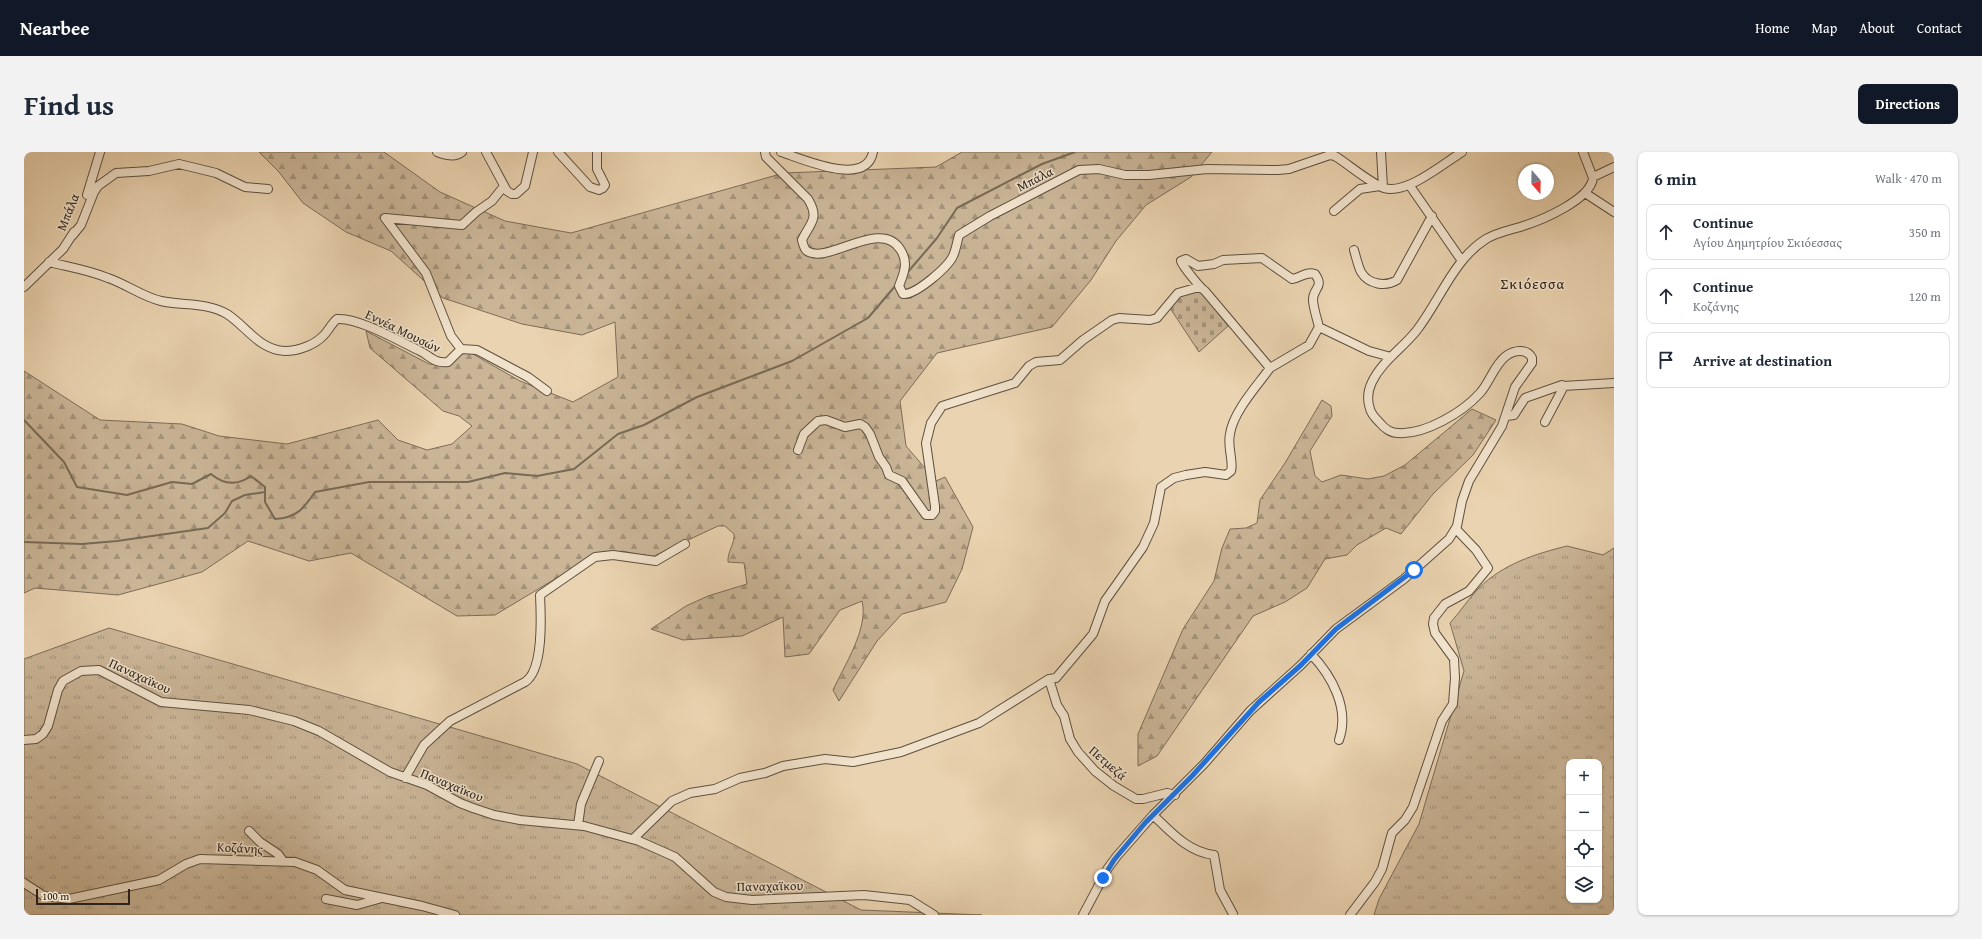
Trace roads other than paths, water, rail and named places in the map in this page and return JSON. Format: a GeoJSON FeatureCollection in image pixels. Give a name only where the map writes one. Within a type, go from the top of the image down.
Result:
{"type":"FeatureCollection","features":[{"type":"Feature","properties":{"kind":"street","name":"Μπάλα"},"geometry":{"type":"LineString","coordinates":[[24,287],[72,236],[93,181],[100,152]]}},
{"type":"Feature","properties":{"kind":"street"},"geometry":{"type":"LineString","coordinates":[[437,152],[449,156],[460,154],[462,152]]}},
{"type":"Feature","properties":{"kind":"street"},"geometry":{"type":"LineString","coordinates":[[486,152],[504,186],[512,194],[521,192],[525,186],[533,152]]}},
{"type":"Feature","properties":{"kind":"street"},"geometry":{"type":"LineString","coordinates":[[558,152],[590,187],[600,190],[605,185],[597,169],[597,152]]}},
{"type":"Feature","properties":{"kind":"street","name":"Μπάλα"},"geometry":{"type":"LineString","coordinates":[[765,152],[766,157],[808,199],[812,206],[813,221],[802,240],[804,247],[808,251],[815,253],[872,238],[882,238],[899,246],[906,261],[905,270],[899,286],[903,294],[907,294],[927,283],[953,258],[959,235],[990,216],[1079,170],[1099,169],[1125,175],[1148,175],[1207,170],[1278,170],[1289,169],[1330,155],[1335,156],[1381,187]]}},
{"type":"Feature","properties":{"kind":"street"},"geometry":{"type":"LineString","coordinates":[[781,152],[841,170],[863,167],[869,163],[873,152]]}},
{"type":"Feature","properties":{"kind":"street"},"geometry":{"type":"LineString","coordinates":[[1380,152],[1381,187]]}},
{"type":"Feature","properties":{"kind":"street"},"geometry":{"type":"LineString","coordinates":[[1334,211],[1360,189],[1381,187],[1392,189],[1410,186],[1462,152]]}},
{"type":"Feature","properties":{"kind":"street"},"geometry":{"type":"LineString","coordinates":[[1083,915],[1110,864],[1153,815],[1250,711],[1336,629],[1432,555],[1445,543],[1456,529],[1469,481],[1491,446],[1507,416],[1518,381],[1532,363],[1532,358],[1526,352],[1512,353],[1502,359],[1480,394],[1447,419],[1411,431],[1398,433],[1391,432],[1376,420],[1370,410],[1368,400],[1371,383],[1380,369],[1417,330],[1462,261],[1475,247],[1489,238],[1556,212],[1585,193],[1592,185],[1593,177],[1583,152]]}},
{"type":"Feature","properties":{"kind":"street"},"geometry":{"type":"LineString","coordinates":[[72,236],[81,225],[94,192],[98,186],[116,173],[149,171],[179,164],[216,173],[245,187],[268,189]]}},
{"type":"Feature","properties":{"kind":"street"},"geometry":{"type":"LineString","coordinates":[[1593,177],[1614,167]]}},
{"type":"Feature","properties":{"kind":"street","name":"Εννέα Μουσών"},"geometry":{"type":"LineString","coordinates":[[461,349],[451,336],[426,273],[385,218],[462,224],[492,201],[504,186]]}},
{"type":"Feature","properties":{"kind":"street"},"geometry":{"type":"LineString","coordinates":[[1410,186],[1462,261]]}},
{"type":"Feature","properties":{"kind":"street"},"geometry":{"type":"LineString","coordinates":[[1585,193],[1614,212]]}},
{"type":"Feature","properties":{"kind":"street"},"geometry":{"type":"LineString","coordinates":[[1354,250],[1361,272],[1366,277],[1376,284],[1390,284],[1397,280],[1432,216]]}},
{"type":"Feature","properties":{"kind":"street"},"geometry":{"type":"LineString","coordinates":[[633,839],[672,801],[690,792],[715,789],[740,778],[765,773],[783,766],[825,759],[853,762],[901,752],[979,723],[1059,674],[1095,631],[1105,601],[1117,582],[1139,555],[1147,540],[1155,518],[1161,487],[1168,481],[1179,476],[1205,472],[1226,475],[1231,471],[1229,446],[1231,428],[1245,403],[1270,368],[1309,345],[1319,327],[1313,301],[1320,280],[1316,274],[1305,273],[1296,278],[1292,278],[1262,258],[1223,260],[1214,264],[1198,266],[1183,259],[1182,264],[1192,275],[1199,287],[1205,291],[1270,368]]}},
{"type":"Feature","properties":{"kind":"street","name":"Εννέα Μουσών"},"geometry":{"type":"LineString","coordinates":[[49,262],[107,277],[160,301],[210,308],[220,311],[227,314],[260,342],[272,348],[283,351],[294,350],[316,341],[323,336],[337,319],[343,318],[361,323],[422,352],[435,361],[448,362],[461,349],[477,350],[528,377],[547,391]]}},
{"type":"Feature","properties":{"kind":"street"},"geometry":{"type":"LineString","coordinates":[[798,450],[804,434],[818,421],[826,420],[845,427],[860,424],[865,427],[870,434],[878,456],[890,475],[902,481],[926,515],[932,515],[935,511],[935,506],[926,443],[931,423],[942,406],[1015,382],[1029,366],[1036,362],[1060,360],[1083,340],[1112,320],[1119,318],[1150,320],[1157,318],[1178,293],[1199,287]]}},
{"type":"Feature","properties":{"kind":"street"},"geometry":{"type":"LineString","coordinates":[[1319,327],[1369,351],[1391,357]]}},
{"type":"Feature","properties":{"kind":"street"},"geometry":{"type":"LineString","coordinates":[[1507,416],[1514,415],[1524,399],[1529,395],[1560,385],[1614,383]]}},
{"type":"Feature","properties":{"kind":"street"},"geometry":{"type":"LineString","coordinates":[[1545,422],[1562,394],[1563,386]]}},
{"type":"Feature","properties":{"kind":"street"},"geometry":{"type":"LineString","coordinates":[[1350,915],[1375,882],[1382,869],[1392,833],[1405,820],[1413,807],[1442,720],[1453,704],[1455,678],[1454,659],[1436,636],[1433,628],[1433,620],[1438,611],[1445,604],[1471,590],[1488,568],[1470,543],[1456,529]]}},
{"type":"Feature","properties":{"kind":"street"},"geometry":{"type":"LineString","coordinates":[[405,778],[424,746],[450,721],[525,682],[531,677],[541,637],[540,595],[595,557],[613,555],[656,561],[685,544]]}},
{"type":"Feature","properties":{"kind":"street"},"geometry":{"type":"LineString","coordinates":[[1311,654],[1328,675],[1339,701],[1342,724],[1339,740]]}},
{"type":"Feature","properties":{"kind":"street","name":"Παναχαϊκου"},"geometry":{"type":"LineString","coordinates":[[24,740],[36,738],[43,734],[48,726],[58,690],[63,681],[81,671],[90,669],[99,670],[161,702],[249,710],[294,721],[319,731],[354,752],[405,778],[432,788],[460,803],[494,815],[520,820],[578,825],[633,839],[673,855],[714,892],[731,899],[752,900],[864,895],[910,900],[934,915]]}},
{"type":"Feature","properties":{"kind":"street","name":"Πετμεζά"},"geometry":{"type":"LineString","coordinates":[[1049,679],[1057,705],[1064,716],[1070,739],[1078,752],[1095,771],[1114,786],[1136,799],[1144,799],[1169,793],[1174,794]]}},
{"type":"Feature","properties":{"kind":"street"},"geometry":{"type":"LineString","coordinates":[[578,825],[581,804],[599,761]]}},
{"type":"Feature","properties":{"kind":"street"},"geometry":{"type":"LineString","coordinates":[[1153,815],[1179,840],[1196,851],[1214,855],[1218,886],[1233,914]]}},
{"type":"Feature","properties":{"kind":"street"},"geometry":{"type":"LineString","coordinates":[[249,831],[260,842],[278,854],[283,861]]}},
{"type":"Feature","properties":{"kind":"street","name":"Κοζάνης"},"geometry":{"type":"LineString","coordinates":[[24,883],[44,896],[69,899],[159,880],[186,864],[200,859],[283,861],[295,862],[310,866],[345,890],[422,906],[455,915]]}},
{"type":"Feature","properties":{"kind":"street"},"geometry":{"type":"LineString","coordinates":[[326,900],[357,905],[383,898]]}},
{"type":"Feature","properties":{"kind":"waterway"},"geometry":{"type":"LineString","coordinates":[[907,273],[937,238],[957,208],[1042,164],[1075,152]]}},
{"type":"Feature","properties":{"kind":"waterway"},"geometry":{"type":"LineString","coordinates":[[24,420],[64,462],[77,487],[127,495],[172,482],[192,484],[211,474],[225,482],[241,481],[251,476],[265,487],[265,502],[275,519],[283,518],[289,517],[299,511],[315,492],[369,482],[468,482],[505,473],[537,476],[574,469],[618,434],[644,425],[697,397],[792,361],[868,318],[896,285]]}},
{"type":"Feature","properties":{"kind":"waterway"},"geometry":{"type":"LineString","coordinates":[[24,542],[82,544],[117,541],[208,528],[225,513],[232,501],[245,495],[265,492]]}},
{"type":"Feature","properties":{"kind":"district","name":"Σκιόεσσα"},"geometry":{"type":"Point","coordinates":[1533,283]}}]}
